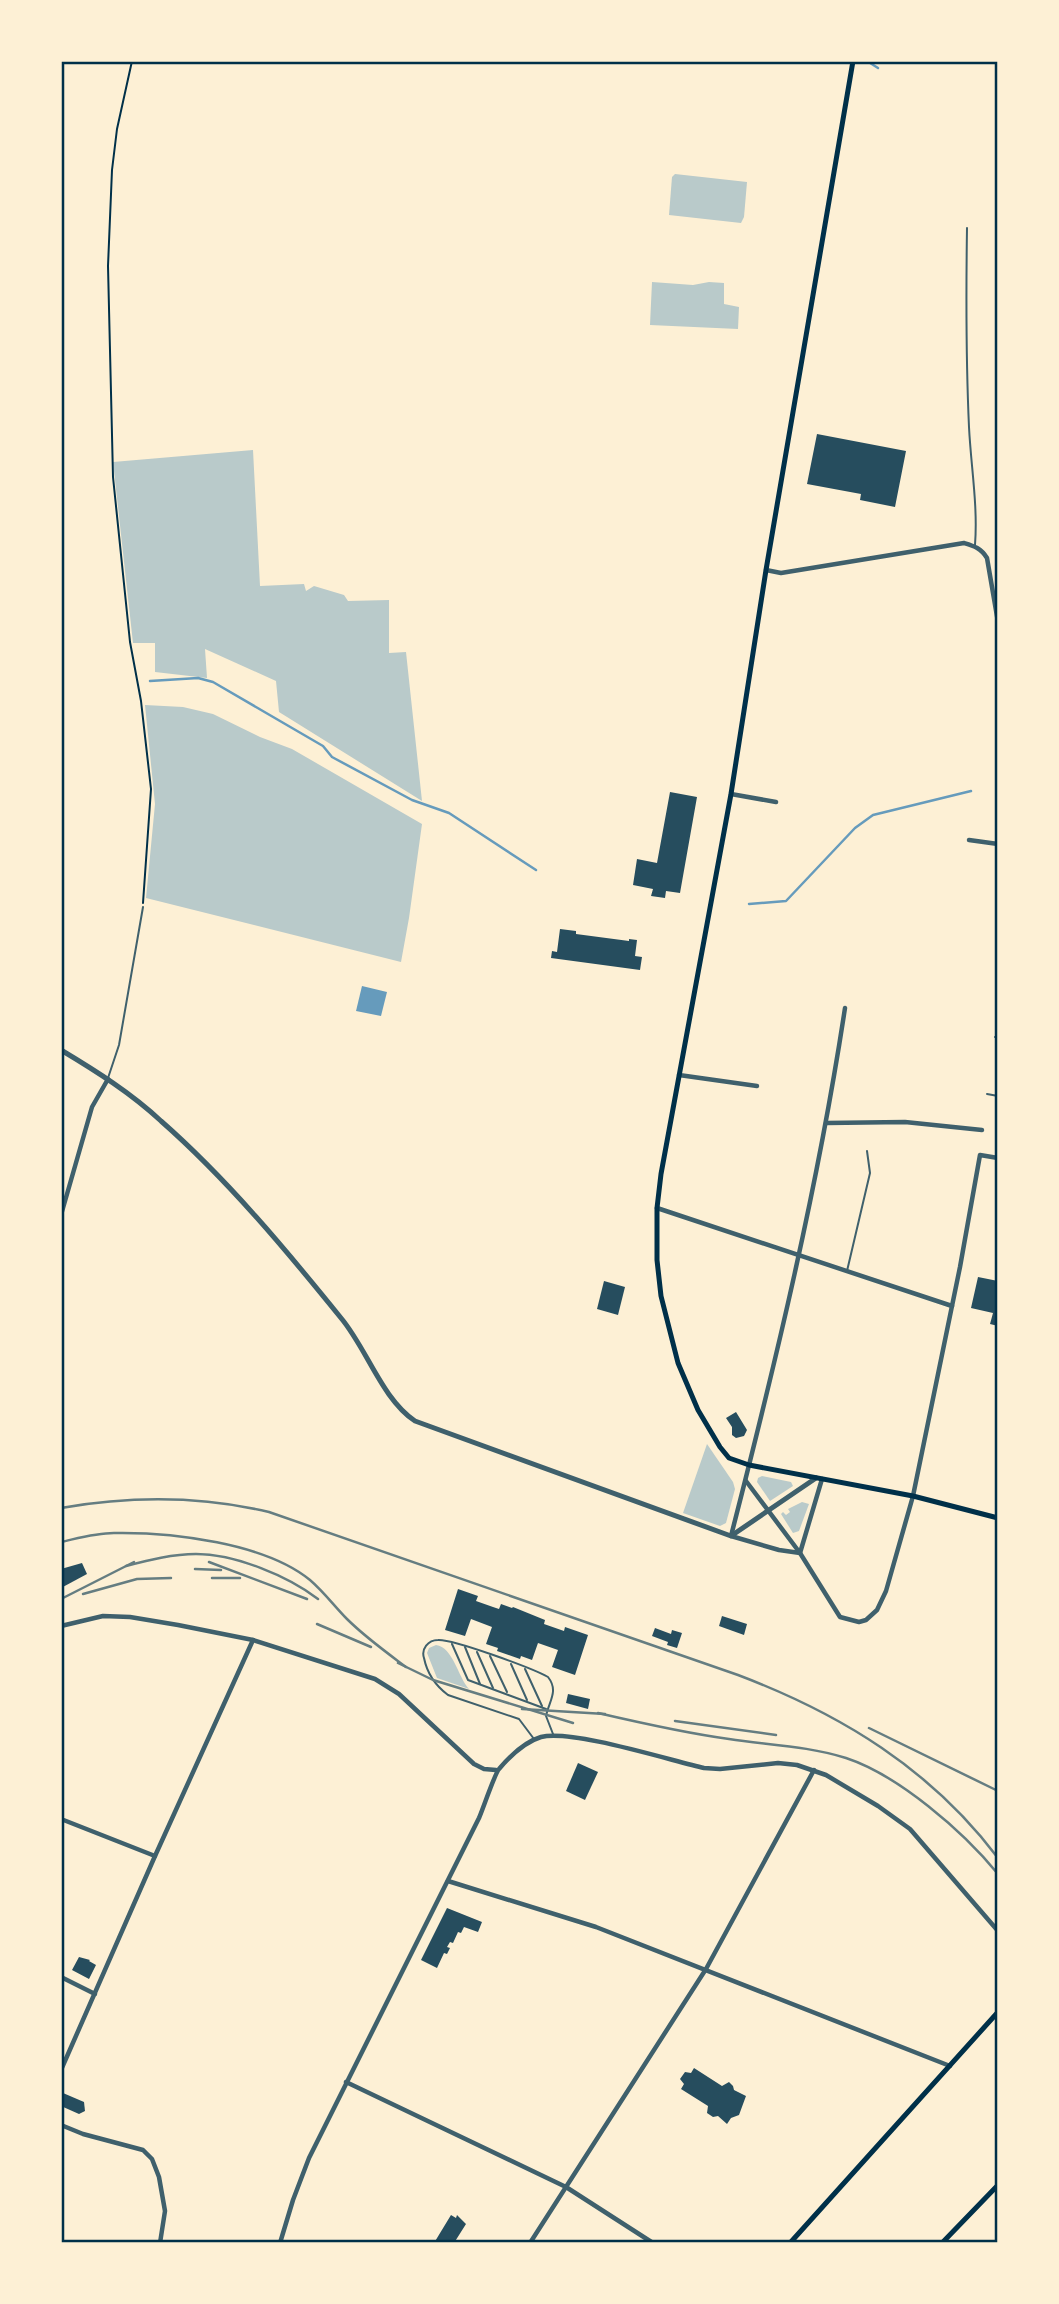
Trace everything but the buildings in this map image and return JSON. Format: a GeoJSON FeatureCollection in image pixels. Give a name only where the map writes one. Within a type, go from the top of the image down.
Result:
{"type":"FeatureCollection","features":[{"type":"Feature","properties":{"kind":"main road"},"geometry":{"type":"LineString","coordinates":[[853,61],[766,570],[731,794],[657,1208],[657,1260],[661,1296],[678,1363],[698,1410],[729,1458],[749,1465],[913,1496],[998,1518]]}},
{"type":"Feature","properties":{"kind":"main road"},"geometry":{"type":"LineString","coordinates":[[790,2243],[998,2012]]}},
{"type":"Feature","properties":{"kind":"main road"},"geometry":{"type":"LineString","coordinates":[[942,2243],[998,2185]]}},
{"type":"Feature","properties":{"kind":"street"},"geometry":{"type":"LineString","coordinates":[[766,570],[782,573],[964,543],[983,551],[998,622]]}},
{"type":"Feature","properties":{"kind":"street"},"geometry":{"type":"LineString","coordinates":[[731,794],[776,802]]}},
{"type":"Feature","properties":{"kind":"street"},"geometry":{"type":"LineString","coordinates":[[969,840],[998,844]]}},
{"type":"Feature","properties":{"kind":"street"},"geometry":{"type":"LineString","coordinates":[[732,1535],[800,1256],[845,1008]]}},
{"type":"Feature","properties":{"kind":"street"},"geometry":{"type":"LineString","coordinates":[[61,1050],[108,1079],[160,1119],[202,1159],[345,1322],[394,1402],[406,1416],[425,1426],[732,1535],[779,1550],[800,1553]]}},
{"type":"Feature","properties":{"kind":"street"},"geometry":{"type":"LineString","coordinates":[[679,1075],[757,1086]]}},
{"type":"Feature","properties":{"kind":"street"},"geometry":{"type":"LineString","coordinates":[[61,1215],[92,1107],[108,1079]]}},
{"type":"Feature","properties":{"kind":"street"},"geometry":{"type":"LineString","coordinates":[[826,1123],[905,1122],[982,1130]]}},
{"type":"Feature","properties":{"kind":"street"},"geometry":{"type":"LineString","coordinates":[[746,1481],[800,1553],[840,1616],[859,1622],[866,1620],[877,1610],[886,1591],[913,1496],[980,1155],[998,1158]]}},
{"type":"Feature","properties":{"kind":"street"},"geometry":{"type":"LineString","coordinates":[[657,1208],[952,1306]]}},
{"type":"Feature","properties":{"kind":"street"},"geometry":{"type":"LineString","coordinates":[[732,1535],[819,1478]]}},
{"type":"Feature","properties":{"kind":"street"},"geometry":{"type":"LineString","coordinates":[[800,1553],[819,1478]]}},
{"type":"Feature","properties":{"kind":"street"},"geometry":{"type":"LineString","coordinates":[[61,1626],[103,1616],[130,1618],[253,1640],[379,1681],[399,1694],[474,1764],[484,1769],[496,1770]]}},
{"type":"Feature","properties":{"kind":"street"},"geometry":{"type":"LineString","coordinates":[[61,2070],[253,1640]]}},
{"type":"Feature","properties":{"kind":"street"},"geometry":{"type":"LineString","coordinates":[[281,2243],[309,2158],[479,1818],[496,1770],[524,1745],[534,1740],[553,1735],[581,1738],[704,1768],[778,1763],[814,1770],[903,1823],[998,1931]]}},
{"type":"Feature","properties":{"kind":"street"},"geometry":{"type":"LineString","coordinates":[[530,2243],[706,1969],[814,1770]]}},
{"type":"Feature","properties":{"kind":"street"},"geometry":{"type":"LineString","coordinates":[[61,1819],[155,1856]]}},
{"type":"Feature","properties":{"kind":"street"},"geometry":{"type":"LineString","coordinates":[[448,1881],[557,1914],[706,1969],[950,2066]]}},
{"type":"Feature","properties":{"kind":"street"},"geometry":{"type":"LineString","coordinates":[[61,1977],[95,1994]]}},
{"type":"Feature","properties":{"kind":"street"},"geometry":{"type":"LineString","coordinates":[[346,2082],[566,2187],[653,2243]]}},
{"type":"Feature","properties":{"kind":"street"},"geometry":{"type":"LineString","coordinates":[[61,2125],[83,2134],[143,2150],[152,2159],[159,2176],[165,2211],[160,2243]]}},
{"type":"Feature","properties":{"kind":"lane"},"geometry":{"type":"LineString","coordinates":[[967,228],[965,335],[977,520],[975,546]]}},
{"type":"Feature","properties":{"kind":"lane"},"geometry":{"type":"LineString","coordinates":[[108,1079],[119,1045],[143,907]]}},
{"type":"Feature","properties":{"kind":"lane"},"geometry":{"type":"LineString","coordinates":[[987,1094],[998,1096]]}},
{"type":"Feature","properties":{"kind":"lane"},"geometry":{"type":"LineString","coordinates":[[846,1272],[870,1173],[867,1151]]}},
{"type":"Feature","properties":{"kind":"lane"},"geometry":{"type":"LineString","coordinates":[[534,1740],[519,1718],[448,1695],[434,1682],[423,1657],[424,1649],[435,1640],[452,1642],[542,1674],[551,1680],[554,1692],[546,1716],[553,1735]]}},
{"type":"Feature","properties":{"kind":"lane"},"geometry":{"type":"LineString","coordinates":[[452,1642],[468,1680],[547,1710]]}},
{"type":"Feature","properties":{"kind":"lane"},"geometry":{"type":"LineString","coordinates":[[464,1646],[480,1685]]}},
{"type":"Feature","properties":{"kind":"lane"},"geometry":{"type":"LineString","coordinates":[[477,1651],[494,1689]]}},
{"type":"Feature","properties":{"kind":"lane"},"geometry":{"type":"LineString","coordinates":[[489,1655],[509,1695]]}},
{"type":"Feature","properties":{"kind":"lane"},"geometry":{"type":"LineString","coordinates":[[510,1662],[528,1701]]}},
{"type":"Feature","properties":{"kind":"lane"},"geometry":{"type":"LineString","coordinates":[[524,1667],[542,1706]]}},
{"type":"Feature","properties":{"kind":"path"},"geometry":{"type":"LineString","coordinates":[[132,61],[117,129],[112,170],[108,266],[113,477],[130,645],[148,752],[151,801],[143,907]]}},
{"type":"Feature","properties":{"kind":"shaded area"},"geometry":{"type":"Polygon","coordinates":[[[675,174],[747,182],[741,223],[669,215],[672,177],[675,174]]]}},
{"type":"Feature","properties":{"kind":"shaded area"},"geometry":{"type":"Polygon","coordinates":[[[652,282],[693,285],[724,283],[724,304],[739,307],[738,329],[650,325],[652,282]]]}},
{"type":"Feature","properties":{"kind":"shaded area"},"geometry":{"type":"Polygon","coordinates":[[[253,450],[260,586],[304,584],[306,591],[314,586],[344,595],[348,601],[389,600],[389,653],[406,652],[422,801],[279,712],[276,681],[205,649],[207,678],[155,672],[155,643],[133,643],[113,462],[253,450]]]}},
{"type":"Feature","properties":{"kind":"shaded area"},"geometry":{"type":"Polygon","coordinates":[[[145,705],[183,707],[213,714],[292,749],[422,824],[401,962],[146,898],[155,804],[145,705]]]}},
{"type":"Feature","properties":{"kind":"shaded area"},"geometry":{"type":"Polygon","coordinates":[[[707,1444],[735,1489],[726,1523],[720,1526],[683,1513],[707,1444]]]}},
{"type":"Feature","properties":{"kind":"shaded area"},"geometry":{"type":"Polygon","coordinates":[[[762,1476],[791,1482],[793,1486],[770,1501],[757,1482],[762,1476]]]}},
{"type":"Feature","properties":{"kind":"shaded area"},"geometry":{"type":"Polygon","coordinates":[[[802,1502],[809,1504],[799,1531],[793,1533],[781,1514],[783,1512],[786,1515],[790,1512],[788,1509],[802,1502]]]}},
{"type":"Feature","properties":{"kind":"shaded area"},"geometry":{"type":"Polygon","coordinates":[[[436,1645],[447,1651],[469,1689],[437,1678],[427,1653],[429,1648],[436,1645]]]}},
{"type":"Feature","properties":{"kind":"water"},"geometry":{"type":"Polygon","coordinates":[[[362,986],[387,992],[381,1016],[356,1011],[362,986]]]}},
{"type":"Feature","properties":{"kind":"waterway"},"geometry":{"type":"LineString","coordinates":[[867,61],[878,68]]}},
{"type":"Feature","properties":{"kind":"waterway"},"geometry":{"type":"LineString","coordinates":[[150,681],[198,678],[213,682],[323,746],[332,757],[412,800],[449,813],[536,870]]}},
{"type":"Feature","properties":{"kind":"waterway"},"geometry":{"type":"LineString","coordinates":[[749,904],[786,901],[855,828],[873,815],[971,791]]}},
{"type":"Feature","properties":{"kind":"railway"},"geometry":{"type":"LineString","coordinates":[[61,1508],[113,1501],[165,1500],[218,1503],[269,1512],[738,1675],[813,1708],[882,1748],[944,1797],[998,1858]]}},
{"type":"Feature","properties":{"kind":"railway"},"geometry":{"type":"LineString","coordinates":[[61,1542],[107,1533],[137,1533],[217,1542],[269,1557],[310,1580],[354,1626],[406,1667]]}},
{"type":"Feature","properties":{"kind":"railway"},"geometry":{"type":"LineString","coordinates":[[126,1566],[179,1555],[211,1555],[260,1568],[292,1582],[318,1599]]}},
{"type":"Feature","properties":{"kind":"railway"},"geometry":{"type":"LineString","coordinates":[[61,1599],[134,1562]]}},
{"type":"Feature","properties":{"kind":"railway"},"geometry":{"type":"LineString","coordinates":[[209,1562],[307,1599]]}},
{"type":"Feature","properties":{"kind":"railway"},"geometry":{"type":"LineString","coordinates":[[195,1569],[221,1570]]}},
{"type":"Feature","properties":{"kind":"railway"},"geometry":{"type":"LineString","coordinates":[[83,1594],[137,1579],[171,1578]]}},
{"type":"Feature","properties":{"kind":"railway"},"geometry":{"type":"LineString","coordinates":[[212,1578],[240,1578]]}},
{"type":"Feature","properties":{"kind":"railway"},"geometry":{"type":"LineString","coordinates":[[317,1624],[371,1647]]}},
{"type":"Feature","properties":{"kind":"railway"},"geometry":{"type":"LineString","coordinates":[[398,1663],[433,1680],[573,1723]]}},
{"type":"Feature","properties":{"kind":"railway"},"geometry":{"type":"LineString","coordinates":[[522,1709],[605,1714]]}},
{"type":"Feature","properties":{"kind":"railway"},"geometry":{"type":"LineString","coordinates":[[598,1713],[696,1734],[803,1748],[832,1754],[866,1766],[887,1777],[928,1806],[967,1840],[998,1874]]}},
{"type":"Feature","properties":{"kind":"railway"},"geometry":{"type":"LineString","coordinates":[[675,1721],[776,1735]]}},
{"type":"Feature","properties":{"kind":"railway"},"geometry":{"type":"LineString","coordinates":[[869,1728],[998,1791]]}}]}
